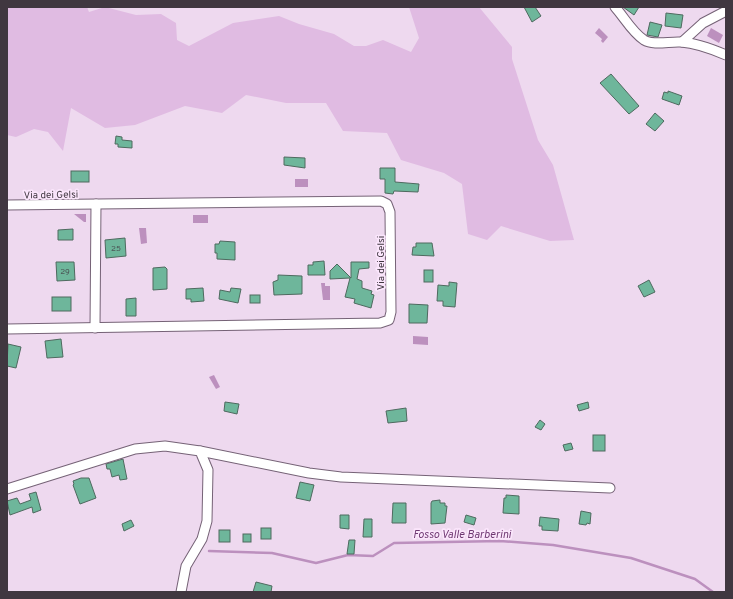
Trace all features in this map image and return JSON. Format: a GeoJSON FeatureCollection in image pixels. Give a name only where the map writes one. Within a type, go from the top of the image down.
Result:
{"type":"FeatureCollection","features":[{"type":"Feature","properties":{"kind":"street"},"geometry":{"type":"LineString","coordinates":[[615,7],[637,33],[646,41],[682,42],[713,49],[726,55]]}},
{"type":"Feature","properties":{"kind":"street"},"geometry":{"type":"LineString","coordinates":[[682,42],[703,23],[726,11]]}},
{"type":"Feature","properties":{"kind":"street","name":"Via dei Gelsi"},"geometry":{"type":"LineString","coordinates":[[7,206],[384,202],[389,206],[390,212],[391,312],[388,320],[380,324],[7,329]]}},
{"type":"Feature","properties":{"kind":"street"},"geometry":{"type":"LineString","coordinates":[[95,328],[96,204]]}},
{"type":"Feature","properties":{"kind":"street"},"geometry":{"type":"LineString","coordinates":[[7,489],[135,449],[165,446],[200,451],[302,472],[341,477],[610,488]]}},
{"type":"Feature","properties":{"kind":"street"},"geometry":{"type":"LineString","coordinates":[[181,592],[186,566],[202,539],[207,521],[208,470],[200,451]]}},
{"type":"Feature","properties":{"kind":"shaded area"},"geometry":{"type":"Polygon","coordinates":[[[7,7],[87,7],[89,12],[105,7],[136,15],[161,14],[176,23],[177,40],[189,46],[233,23],[279,16],[299,24],[334,34],[354,46],[366,46],[383,40],[411,52],[419,38],[409,7],[479,7],[512,47],[512,59],[538,140],[553,165],[574,240],[550,241],[501,226],[487,240],[468,234],[462,184],[444,173],[401,160],[387,133],[343,131],[326,103],[286,103],[246,95],[222,113],[185,106],[135,125],[105,128],[71,108],[63,151],[48,132],[34,129],[16,137],[7,135],[7,7]]]}},
{"type":"Feature","properties":{"kind":"shaded area"},"geometry":{"type":"Polygon","coordinates":[[[599,28],[608,37],[603,43],[601,41],[602,39],[595,33],[599,28]]]}},
{"type":"Feature","properties":{"kind":"shaded area"},"geometry":{"type":"Polygon","coordinates":[[[711,28],[723,35],[719,43],[707,36],[711,28]]]}},
{"type":"Feature","properties":{"kind":"shaded area"},"geometry":{"type":"Polygon","coordinates":[[[295,179],[308,179],[308,187],[295,187],[295,179]]]}},
{"type":"Feature","properties":{"kind":"shaded area"},"geometry":{"type":"Polygon","coordinates":[[[74,214],[86,214],[86,222],[84,222],[74,214]]]}},
{"type":"Feature","properties":{"kind":"shaded area"},"geometry":{"type":"Polygon","coordinates":[[[193,215],[208,215],[208,223],[193,223],[193,215]]]}},
{"type":"Feature","properties":{"kind":"shaded area"},"geometry":{"type":"Polygon","coordinates":[[[139,228],[146,228],[147,243],[141,244],[139,228]]]}},
{"type":"Feature","properties":{"kind":"shaded area"},"geometry":{"type":"Polygon","coordinates":[[[321,283],[325,283],[325,286],[330,286],[330,300],[323,300],[321,283]]]}},
{"type":"Feature","properties":{"kind":"shaded area"},"geometry":{"type":"Polygon","coordinates":[[[413,336],[428,337],[428,345],[413,344],[413,336]]]}},
{"type":"Feature","properties":{"kind":"shaded area"},"geometry":{"type":"Polygon","coordinates":[[[214,375],[220,387],[216,389],[209,377],[214,375]]]}},
{"type":"Feature","properties":{"kind":"building"},"geometry":{"type":"Polygon","coordinates":[[[524,7],[535,7],[541,16],[532,22],[524,7]]]}},
{"type":"Feature","properties":{"kind":"building"},"geometry":{"type":"Polygon","coordinates":[[[623,7],[639,7],[634,15],[623,7]]]}},
{"type":"Feature","properties":{"kind":"building"},"geometry":{"type":"Polygon","coordinates":[[[666,13],[683,15],[681,28],[665,26],[666,13]]]}},
{"type":"Feature","properties":{"kind":"building"},"geometry":{"type":"Polygon","coordinates":[[[650,22],[662,25],[658,37],[647,35],[650,22]]]}},
{"type":"Feature","properties":{"kind":"building"},"geometry":{"type":"Polygon","coordinates":[[[611,74],[639,106],[629,114],[600,83],[611,74]]]}},
{"type":"Feature","properties":{"kind":"building"},"geometry":{"type":"Polygon","coordinates":[[[668,91],[682,96],[679,105],[662,99],[664,92],[668,93],[668,91]]]}},
{"type":"Feature","properties":{"kind":"building"},"geometry":{"type":"Polygon","coordinates":[[[655,113],[664,121],[655,131],[646,124],[655,113]]]}},
{"type":"Feature","properties":{"kind":"building"},"geometry":{"type":"Polygon","coordinates":[[[116,136],[122,137],[122,140],[132,141],[132,148],[118,147],[118,144],[115,144],[116,136]]]}},
{"type":"Feature","properties":{"kind":"building"},"geometry":{"type":"Polygon","coordinates":[[[284,157],[305,158],[305,168],[284,165],[284,157]]]}},
{"type":"Feature","properties":{"kind":"building"},"geometry":{"type":"Polygon","coordinates":[[[380,168],[395,168],[395,182],[419,184],[418,192],[394,191],[393,194],[385,193],[385,179],[380,179],[380,168]]]}},
{"type":"Feature","properties":{"kind":"building"},"geometry":{"type":"Polygon","coordinates":[[[71,171],[89,171],[89,182],[71,182],[71,171]]]}},
{"type":"Feature","properties":{"kind":"building"},"geometry":{"type":"Polygon","coordinates":[[[73,229],[73,240],[58,240],[58,230],[73,229]]]}},
{"type":"Feature","properties":{"kind":"building"},"geometry":{"type":"Polygon","coordinates":[[[125,238],[126,256],[106,258],[105,240],[125,238]]]}},
{"type":"Feature","properties":{"kind":"building"},"geometry":{"type":"Polygon","coordinates":[[[220,241],[235,242],[235,260],[217,259],[215,244],[219,244],[220,241]]]}},
{"type":"Feature","properties":{"kind":"building"},"geometry":{"type":"Polygon","coordinates":[[[416,243],[432,243],[434,256],[412,255],[413,247],[416,247],[416,243]]]}},
{"type":"Feature","properties":{"kind":"building"},"geometry":{"type":"Polygon","coordinates":[[[324,261],[325,275],[308,275],[308,265],[313,265],[313,262],[324,261]]]}},
{"type":"Feature","properties":{"kind":"building"},"geometry":{"type":"Polygon","coordinates":[[[56,262],[74,262],[75,280],[57,281],[56,262]]]}},
{"type":"Feature","properties":{"kind":"building"},"geometry":{"type":"Polygon","coordinates":[[[351,262],[369,262],[369,268],[359,269],[357,279],[362,281],[362,288],[372,291],[371,294],[374,295],[371,308],[354,303],[355,299],[345,297],[350,278],[330,279],[330,271],[337,264],[351,278],[351,262]]]}},
{"type":"Feature","properties":{"kind":"building"},"geometry":{"type":"Polygon","coordinates":[[[165,267],[167,269],[167,289],[153,290],[153,268],[165,267]]]}},
{"type":"Feature","properties":{"kind":"building"},"geometry":{"type":"Polygon","coordinates":[[[424,270],[433,270],[433,282],[424,282],[424,270]]]}},
{"type":"Feature","properties":{"kind":"building"},"geometry":{"type":"Polygon","coordinates":[[[278,275],[302,276],[302,294],[274,295],[273,282],[278,280],[278,275]]]}},
{"type":"Feature","properties":{"kind":"building"},"geometry":{"type":"Polygon","coordinates":[[[649,280],[655,292],[644,297],[638,286],[649,280]]]}},
{"type":"Feature","properties":{"kind":"building"},"geometry":{"type":"Polygon","coordinates":[[[449,282],[457,283],[455,307],[443,306],[443,301],[437,301],[438,285],[449,286],[449,282]]]}},
{"type":"Feature","properties":{"kind":"building"},"geometry":{"type":"Polygon","coordinates":[[[203,288],[204,301],[191,302],[191,299],[186,299],[186,289],[203,288]]]}},
{"type":"Feature","properties":{"kind":"building"},"geometry":{"type":"Polygon","coordinates":[[[231,288],[241,289],[238,303],[219,299],[220,290],[230,292],[231,288]]]}},
{"type":"Feature","properties":{"kind":"building"},"geometry":{"type":"Polygon","coordinates":[[[250,295],[260,295],[260,303],[250,303],[250,295]]]}},
{"type":"Feature","properties":{"kind":"building"},"geometry":{"type":"Polygon","coordinates":[[[52,297],[71,297],[71,311],[52,311],[52,297]]]}},
{"type":"Feature","properties":{"kind":"building"},"geometry":{"type":"Polygon","coordinates":[[[136,298],[136,316],[126,316],[126,299],[136,298]]]}},
{"type":"Feature","properties":{"kind":"building"},"geometry":{"type":"Polygon","coordinates":[[[409,304],[428,305],[427,323],[409,323],[409,304]]]}},
{"type":"Feature","properties":{"kind":"building"},"geometry":{"type":"Polygon","coordinates":[[[61,339],[63,357],[47,358],[45,341],[61,339]]]}},
{"type":"Feature","properties":{"kind":"building"},"geometry":{"type":"Polygon","coordinates":[[[8,344],[21,347],[16,368],[7,366],[8,344]]]}},
{"type":"Feature","properties":{"kind":"building"},"geometry":{"type":"Polygon","coordinates":[[[225,402],[239,404],[237,414],[224,411],[225,402]]]}},
{"type":"Feature","properties":{"kind":"building"},"geometry":{"type":"Polygon","coordinates":[[[588,402],[589,408],[579,411],[577,405],[588,402]]]}},
{"type":"Feature","properties":{"kind":"building"},"geometry":{"type":"Polygon","coordinates":[[[406,408],[407,421],[388,423],[386,411],[406,408]]]}},
{"type":"Feature","properties":{"kind":"building"},"geometry":{"type":"Polygon","coordinates":[[[540,420],[545,424],[541,430],[535,427],[540,420]]]}},
{"type":"Feature","properties":{"kind":"building"},"geometry":{"type":"Polygon","coordinates":[[[593,435],[605,435],[605,451],[593,451],[593,435]]]}},
{"type":"Feature","properties":{"kind":"building"},"geometry":{"type":"Polygon","coordinates":[[[571,443],[573,449],[565,451],[563,445],[571,443]]]}},
{"type":"Feature","properties":{"kind":"building"},"geometry":{"type":"Polygon","coordinates":[[[123,459],[127,479],[120,480],[119,475],[112,477],[110,469],[107,469],[106,464],[123,459]]]}},
{"type":"Feature","properties":{"kind":"building"},"geometry":{"type":"Polygon","coordinates":[[[81,478],[89,478],[96,498],[80,504],[73,481],[81,478]]]}},
{"type":"Feature","properties":{"kind":"building"},"geometry":{"type":"Polygon","coordinates":[[[300,482],[314,485],[310,501],[296,498],[300,482]]]}},
{"type":"Feature","properties":{"kind":"building"},"geometry":{"type":"Polygon","coordinates":[[[36,492],[41,510],[33,513],[32,507],[10,515],[7,501],[17,498],[20,504],[31,500],[29,494],[36,492]]]}},
{"type":"Feature","properties":{"kind":"building"},"geometry":{"type":"Polygon","coordinates":[[[506,495],[519,496],[519,514],[503,513],[504,498],[506,498],[506,495]]]}},
{"type":"Feature","properties":{"kind":"building"},"geometry":{"type":"Polygon","coordinates":[[[440,500],[440,503],[445,503],[445,506],[447,506],[445,523],[431,524],[431,503],[432,501],[440,500]]]}},
{"type":"Feature","properties":{"kind":"building"},"geometry":{"type":"Polygon","coordinates":[[[393,503],[406,503],[406,523],[392,523],[393,503]]]}},
{"type":"Feature","properties":{"kind":"building"},"geometry":{"type":"Polygon","coordinates":[[[581,511],[591,513],[590,524],[579,524],[581,511]]]}},
{"type":"Feature","properties":{"kind":"building"},"geometry":{"type":"Polygon","coordinates":[[[340,515],[349,515],[349,529],[340,528],[340,515]]]}},
{"type":"Feature","properties":{"kind":"building"},"geometry":{"type":"Polygon","coordinates":[[[466,515],[476,518],[474,525],[464,522],[466,515]]]}},
{"type":"Feature","properties":{"kind":"building"},"geometry":{"type":"Polygon","coordinates":[[[540,517],[559,519],[558,531],[542,530],[542,526],[539,526],[540,517]]]}},
{"type":"Feature","properties":{"kind":"building"},"geometry":{"type":"Polygon","coordinates":[[[364,519],[372,519],[372,537],[363,537],[364,519]]]}},
{"type":"Feature","properties":{"kind":"building"},"geometry":{"type":"Polygon","coordinates":[[[131,520],[134,526],[124,531],[122,524],[131,520]]]}},
{"type":"Feature","properties":{"kind":"building"},"geometry":{"type":"Polygon","coordinates":[[[261,528],[271,528],[271,539],[261,539],[261,528]]]}},
{"type":"Feature","properties":{"kind":"building"},"geometry":{"type":"Polygon","coordinates":[[[219,530],[230,530],[230,542],[219,542],[219,530]]]}},
{"type":"Feature","properties":{"kind":"building"},"geometry":{"type":"Polygon","coordinates":[[[243,534],[251,534],[251,542],[243,542],[243,534]]]}},
{"type":"Feature","properties":{"kind":"building"},"geometry":{"type":"Polygon","coordinates":[[[349,540],[355,540],[354,554],[347,554],[349,540]]]}},
{"type":"Feature","properties":{"kind":"building"},"geometry":{"type":"Polygon","coordinates":[[[256,582],[272,586],[271,592],[253,592],[256,582]]]}},
{"type":"Feature","properties":{"kind":"waterway","name":"Fosso Valle Barberini"},"geometry":{"type":"LineString","coordinates":[[209,551],[272,553],[316,563],[348,555],[373,556],[394,543],[500,541],[553,545],[631,558],[695,579],[713,592]]}}]}
